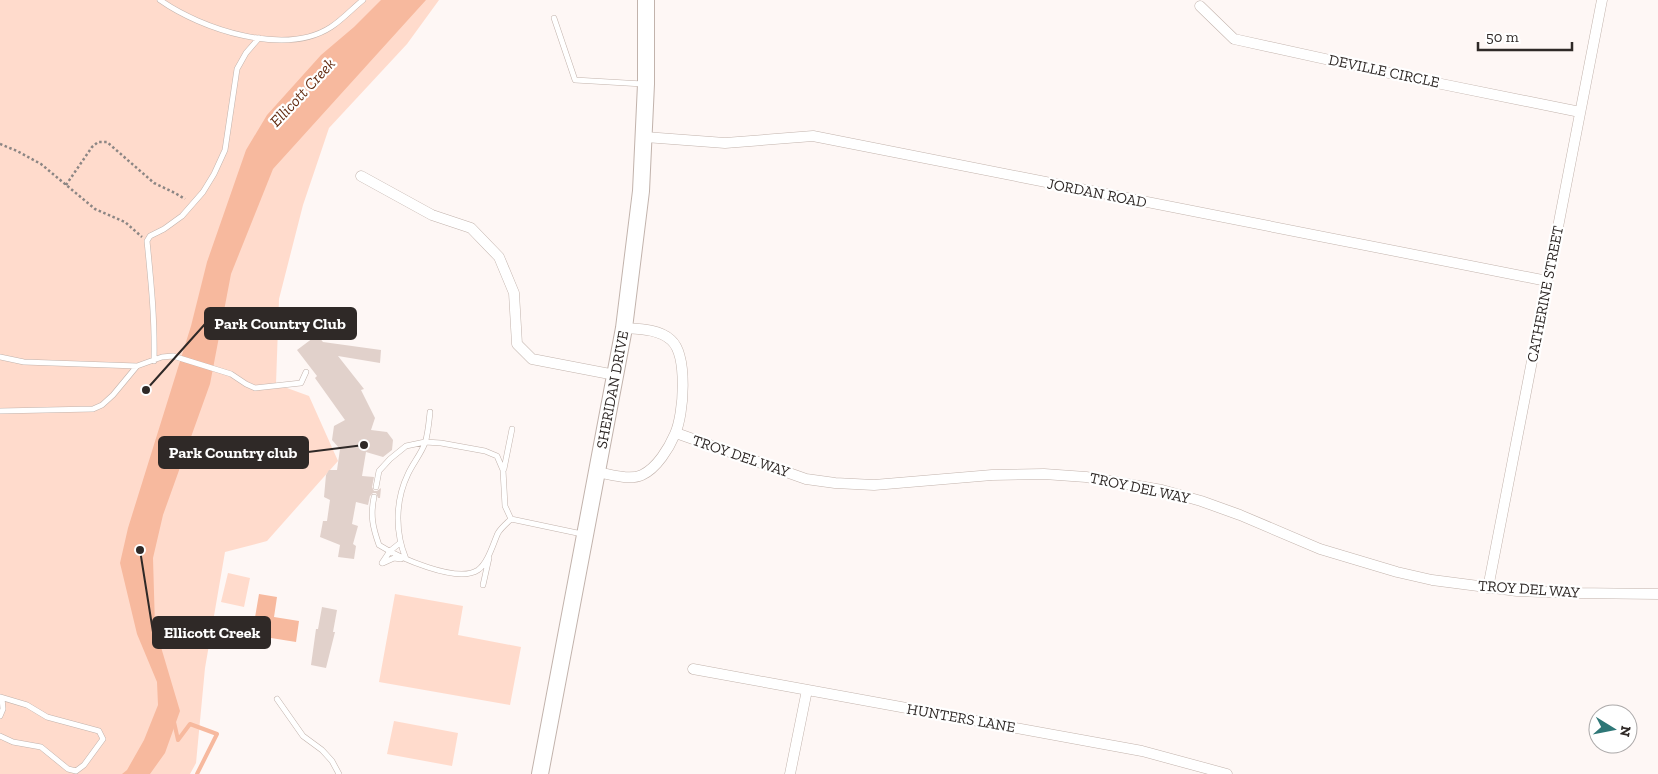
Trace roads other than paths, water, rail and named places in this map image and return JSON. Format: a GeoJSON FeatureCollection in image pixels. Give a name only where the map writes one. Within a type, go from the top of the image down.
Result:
{"type":"FeatureCollection","features":[{"type":"Feature","properties":{"kind":"main road","name":"SHERIDAN DRIVE"},"geometry":{"type":"LineString","coordinates":[[540,774],[624,328],[642,192],[645,137],[646,0]]}},
{"type":"Feature","properties":{"kind":"street","name":"CATHERINE STREET"},"geometry":{"type":"LineString","coordinates":[[1488,588],[1602,0]]}},
{"type":"Feature","properties":{"kind":"street","name":"DEVILLE CIRCLE"},"geometry":{"type":"LineString","coordinates":[[1200,6],[1234,39],[1580,112]]}},
{"type":"Feature","properties":{"kind":"street","name":"JORDAN ROAD"},"geometry":{"type":"LineString","coordinates":[[645,137],[725,143],[813,136],[1547,281]]}},
{"type":"Feature","properties":{"kind":"street"},"geometry":{"type":"LineString","coordinates":[[361,176],[432,215],[471,228],[499,257],[514,293],[517,344],[532,358],[615,375]]}},
{"type":"Feature","properties":{"kind":"street"},"geometry":{"type":"LineString","coordinates":[[596,472],[626,477],[640,476],[649,470],[660,459],[676,433],[682,404],[682,374],[679,355],[672,341],[661,334],[624,328]]}},
{"type":"Feature","properties":{"kind":"street","name":"TROY DEL WAY"},"geometry":{"type":"LineString","coordinates":[[676,433],[806,479],[834,483],[874,485],[992,475],[1044,474],[1086,476],[1162,490],[1240,515],[1259,525],[1320,549],[1432,580],[1488,588],[1572,593],[1658,594]]}},
{"type":"Feature","properties":{"kind":"street","name":"HUNTERS LANE"},"geometry":{"type":"LineString","coordinates":[[694,669],[1142,751],[1227,774]]}},
{"type":"Feature","properties":{"kind":"street"},"geometry":{"type":"LineString","coordinates":[[790,774],[807,690]]}},
{"type":"Feature","properties":{"kind":"lane"},"geometry":{"type":"LineString","coordinates":[[160,0],[202,23],[246,36],[281,41],[306,37],[331,28],[364,0]]}},
{"type":"Feature","properties":{"kind":"lane"},"geometry":{"type":"LineString","coordinates":[[554,18],[575,80],[646,84]]}},
{"type":"Feature","properties":{"kind":"lane"},"geometry":{"type":"LineString","coordinates":[[154,361],[154,307],[147,241],[150,236],[182,216],[204,192],[225,150],[237,69],[246,53],[259,38]]}},
{"type":"Feature","properties":{"kind":"lane"},"geometry":{"type":"LineString","coordinates":[[0,357],[24,362],[137,366],[162,357],[173,356],[231,374],[255,388],[302,383],[306,372]]}},
{"type":"Feature","properties":{"kind":"lane"},"geometry":{"type":"LineString","coordinates":[[0,411],[93,409],[113,395],[137,366]]}},
{"type":"Feature","properties":{"kind":"lane"},"geometry":{"type":"LineString","coordinates":[[406,560],[400,543],[397,524],[400,499],[407,476],[425,442],[430,412]]}},
{"type":"Feature","properties":{"kind":"lane"},"geometry":{"type":"LineString","coordinates":[[512,429],[504,470],[505,506],[512,519],[585,535]]}},
{"type":"Feature","properties":{"kind":"lane"},"geometry":{"type":"LineString","coordinates":[[376,487],[379,471],[390,459],[406,446],[425,442],[486,451],[497,456],[504,470]]}},
{"type":"Feature","properties":{"kind":"lane"},"geometry":{"type":"LineString","coordinates":[[374,498],[371,511],[372,527],[380,545],[406,560],[461,574],[478,570],[490,555]]}},
{"type":"Feature","properties":{"kind":"lane"},"geometry":{"type":"LineString","coordinates":[[483,585],[490,555],[499,531],[512,519]]}},
{"type":"Feature","properties":{"kind":"lane"},"geometry":{"type":"LineString","coordinates":[[400,543],[382,563],[394,558],[406,560]]}},
{"type":"Feature","properties":{"kind":"lane"},"geometry":{"type":"LineString","coordinates":[[0,716],[3,709],[1,698],[27,705],[47,717],[99,731],[103,739],[84,765],[76,771],[68,769],[42,747],[13,742],[0,736]]}},
{"type":"Feature","properties":{"kind":"lane"},"geometry":{"type":"LineString","coordinates":[[277,699],[303,736],[327,756],[339,774]]}},
{"type":"Feature","properties":{"kind":"water"},"geometry":{"type":"Polygon","coordinates":[[[381,0],[426,0],[273,169],[231,274],[210,384],[163,515],[153,558],[155,627],[180,711],[165,753],[150,774],[122,774],[127,770],[144,740],[158,705],[157,682],[137,634],[120,563],[128,528],[191,326],[207,262],[246,150],[267,115],[321,55],[354,27],[381,0]]]}},
{"type":"Feature","properties":{"kind":"water"},"geometry":{"type":"Polygon","coordinates":[[[259,594],[277,597],[274,617],[299,621],[296,642],[252,635],[259,594]]]}},
{"type":"Feature","properties":{"kind":"waterway"},"geometry":{"type":"LineString","coordinates":[[174,722],[178,740],[190,724],[217,734],[197,774]]}},
{"type":"Feature","properties":{"kind":"place","name":"Park Country Club"},"geometry":{"type":"Point","coordinates":[146,390]}},
{"type":"Feature","properties":{"kind":"place","name":"Park Country club"},"geometry":{"type":"Point","coordinates":[364,445]}},
{"type":"Feature","properties":{"kind":"place","name":"Ellicott Creek"},"geometry":{"type":"Point","coordinates":[140,550]}}]}
